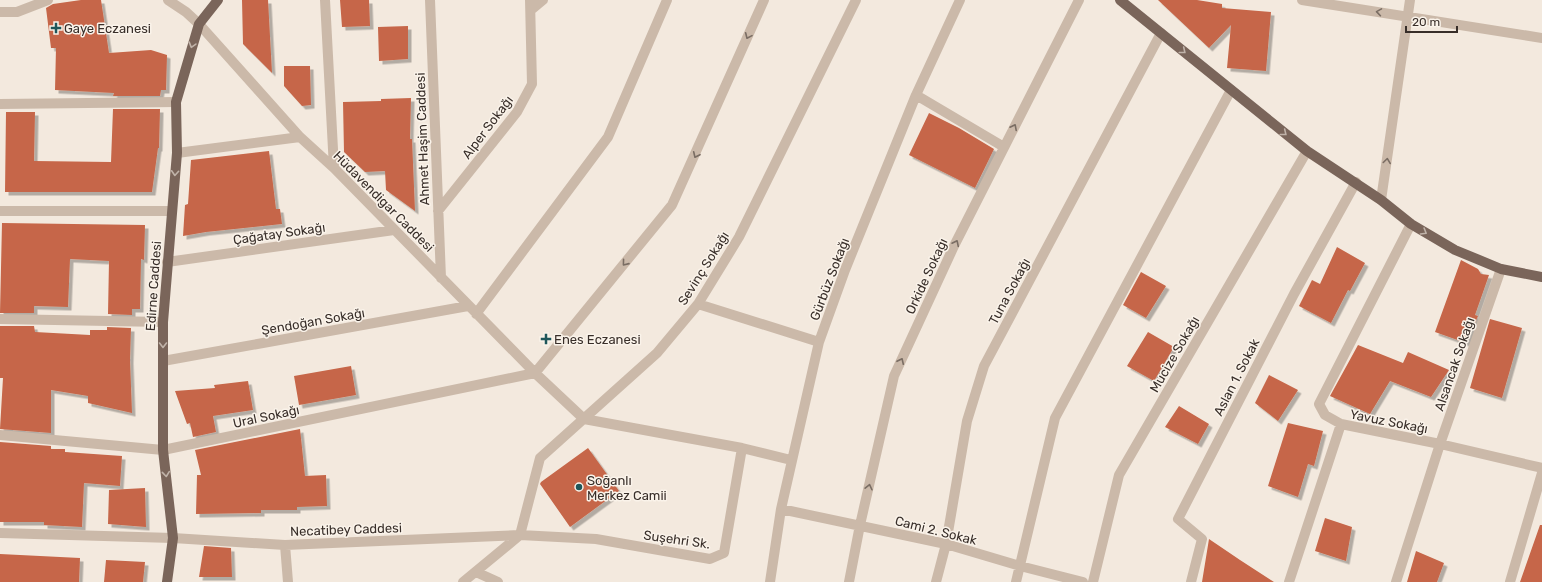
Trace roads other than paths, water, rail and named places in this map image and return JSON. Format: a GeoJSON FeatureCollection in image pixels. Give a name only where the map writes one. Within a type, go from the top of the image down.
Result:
{"type":"FeatureCollection","features":[{"type":"Feature","properties":{"kind":"main road","name":"Edirne Caddesi"},"geometry":{"type":"LineString","coordinates":[[167,582],[173,538],[163,450],[163,322],[177,153],[176,102],[199,24],[218,0]]}},
{"type":"Feature","properties":{"kind":"main road"},"geometry":{"type":"LineString","coordinates":[[1120,0],[1307,151],[1356,182],[1411,224],[1455,250],[1501,269],[1542,277]]}},
{"type":"Feature","properties":{"kind":"street"},"geometry":{"type":"LineString","coordinates":[[0,12],[17,12],[48,0]]}},
{"type":"Feature","properties":{"kind":"street","name":"Hüdavendigar Caddesi"},"geometry":{"type":"LineString","coordinates":[[168,0],[186,12],[199,24],[300,137],[334,168],[535,374],[584,419]]}},
{"type":"Feature","properties":{"kind":"street"},"geometry":{"type":"LineString","coordinates":[[325,0],[334,168]]}},
{"type":"Feature","properties":{"kind":"street","name":"Ahmet Haşim Caddesi"},"geometry":{"type":"LineString","coordinates":[[430,0],[441,278]]}},
{"type":"Feature","properties":{"kind":"street"},"geometry":{"type":"LineString","coordinates":[[530,5],[543,0]]}},
{"type":"Feature","properties":{"kind":"street"},"geometry":{"type":"LineString","coordinates":[[476,314],[608,137],[667,0]]}},
{"type":"Feature","properties":{"kind":"street"},"geometry":{"type":"LineString","coordinates":[[535,374],[672,205],[764,0]]}},
{"type":"Feature","properties":{"kind":"street","name":"Sevinç Sokağı"},"geometry":{"type":"LineString","coordinates":[[520,535],[540,458],[657,354],[698,304],[739,236],[856,0]]}},
{"type":"Feature","properties":{"kind":"street","name":"Gürbüz Sokağı"},"geometry":{"type":"LineString","coordinates":[[770,582],[781,509],[819,342],[845,270],[916,95],[960,0]]}},
{"type":"Feature","properties":{"kind":"street","name":"Orkide Sokağı"},"geometry":{"type":"LineString","coordinates":[[849,582],[860,525],[894,376],[954,246],[1079,0]]}},
{"type":"Feature","properties":{"kind":"street"},"geometry":{"type":"LineString","coordinates":[[1302,0],[1542,38]]}},
{"type":"Feature","properties":{"kind":"street"},"geometry":{"type":"LineString","coordinates":[[1381,200],[1410,0]]}},
{"type":"Feature","properties":{"kind":"street","name":"Alper Sokağı"},"geometry":{"type":"LineString","coordinates":[[438,211],[518,112],[532,84],[530,5]]}},
{"type":"Feature","properties":{"kind":"street","name":"Tuna Sokağı"},"geometry":{"type":"LineString","coordinates":[[936,582],[946,544],[967,421],[984,366],[1161,33]]}},
{"type":"Feature","properties":{"kind":"street"},"geometry":{"type":"LineString","coordinates":[[1016,582],[1055,418],[1231,90]]}},
{"type":"Feature","properties":{"kind":"street"},"geometry":{"type":"LineString","coordinates":[[916,95],[1004,147]]}},
{"type":"Feature","properties":{"kind":"street"},"geometry":{"type":"LineString","coordinates":[[0,104],[176,102]]}},
{"type":"Feature","properties":{"kind":"street"},"geometry":{"type":"LineString","coordinates":[[177,153],[300,137]]}},
{"type":"Feature","properties":{"kind":"street","name":"Mucize Sokağı"},"geometry":{"type":"LineString","coordinates":[[1093,582],[1119,475],[1307,151]]}},
{"type":"Feature","properties":{"kind":"street","name":"Aslan 1. Sokak"},"geometry":{"type":"LineString","coordinates":[[1191,582],[1202,539],[1178,519],[1294,294],[1356,182]]}},
{"type":"Feature","properties":{"kind":"street"},"geometry":{"type":"LineString","coordinates":[[0,211],[172,211]]}},
{"type":"Feature","properties":{"kind":"street","name":"Yavuz Sokağı"},"geometry":{"type":"LineString","coordinates":[[1411,224],[1319,404],[1324,416],[1341,424],[1440,444],[1542,468]]}},
{"type":"Feature","properties":{"kind":"street","name":"Çağatay Sokağı"},"geometry":{"type":"LineString","coordinates":[[167,262],[394,230]]}},
{"type":"Feature","properties":{"kind":"street","name":"Alsancak Sokağı"},"geometry":{"type":"LineString","coordinates":[[1396,582],[1440,444],[1501,269]]}},
{"type":"Feature","properties":{"kind":"street"},"geometry":{"type":"LineString","coordinates":[[698,304],[819,342]]}},
{"type":"Feature","properties":{"kind":"street","name":"Şendoğan Sokağı"},"geometry":{"type":"LineString","coordinates":[[163,361],[468,306]]}},
{"type":"Feature","properties":{"kind":"street"},"geometry":{"type":"LineString","coordinates":[[0,319],[163,322]]}},
{"type":"Feature","properties":{"kind":"street","name":"Ural Sokağı"},"geometry":{"type":"LineString","coordinates":[[0,435],[163,450],[535,374]]}},
{"type":"Feature","properties":{"kind":"street"},"geometry":{"type":"LineString","coordinates":[[584,419],[742,448],[792,460]]}},
{"type":"Feature","properties":{"kind":"street"},"geometry":{"type":"LineString","coordinates":[[1289,582],[1341,424]]}},
{"type":"Feature","properties":{"kind":"street","name":"Suşehri Sk."},"geometry":{"type":"LineString","coordinates":[[520,535],[596,539],[710,559],[724,553],[742,448]]}},
{"type":"Feature","properties":{"kind":"street"},"geometry":{"type":"LineString","coordinates":[[1510,582],[1542,473]]}},
{"type":"Feature","properties":{"kind":"street","name":"Cami 2. Sokak"},"geometry":{"type":"LineString","coordinates":[[781,509],[946,544],[1020,566],[1083,582]]}},
{"type":"Feature","properties":{"kind":"street","name":"Necatibey Caddesi"},"geometry":{"type":"LineString","coordinates":[[0,533],[173,538],[285,545],[520,535]]}},
{"type":"Feature","properties":{"kind":"street"},"geometry":{"type":"LineString","coordinates":[[463,582],[520,535]]}},
{"type":"Feature","properties":{"kind":"street"},"geometry":{"type":"LineString","coordinates":[[285,545],[288,582]]}},
{"type":"Feature","properties":{"kind":"street"},"geometry":{"type":"LineString","coordinates":[[476,572],[498,582]]}},
{"type":"Feature","properties":{"kind":"place","name":"Gaye Eczanesi"},"geometry":{"type":"Point","coordinates":[56,28]}},
{"type":"Feature","properties":{"kind":"place","name":"Enes Eczanesi"},"geometry":{"type":"Point","coordinates":[546,339]}},
{"type":"Feature","properties":{"kind":"place","name":"Soğanlı Merkez Camii"},"geometry":{"type":"Point","coordinates":[579,487]}}]}
